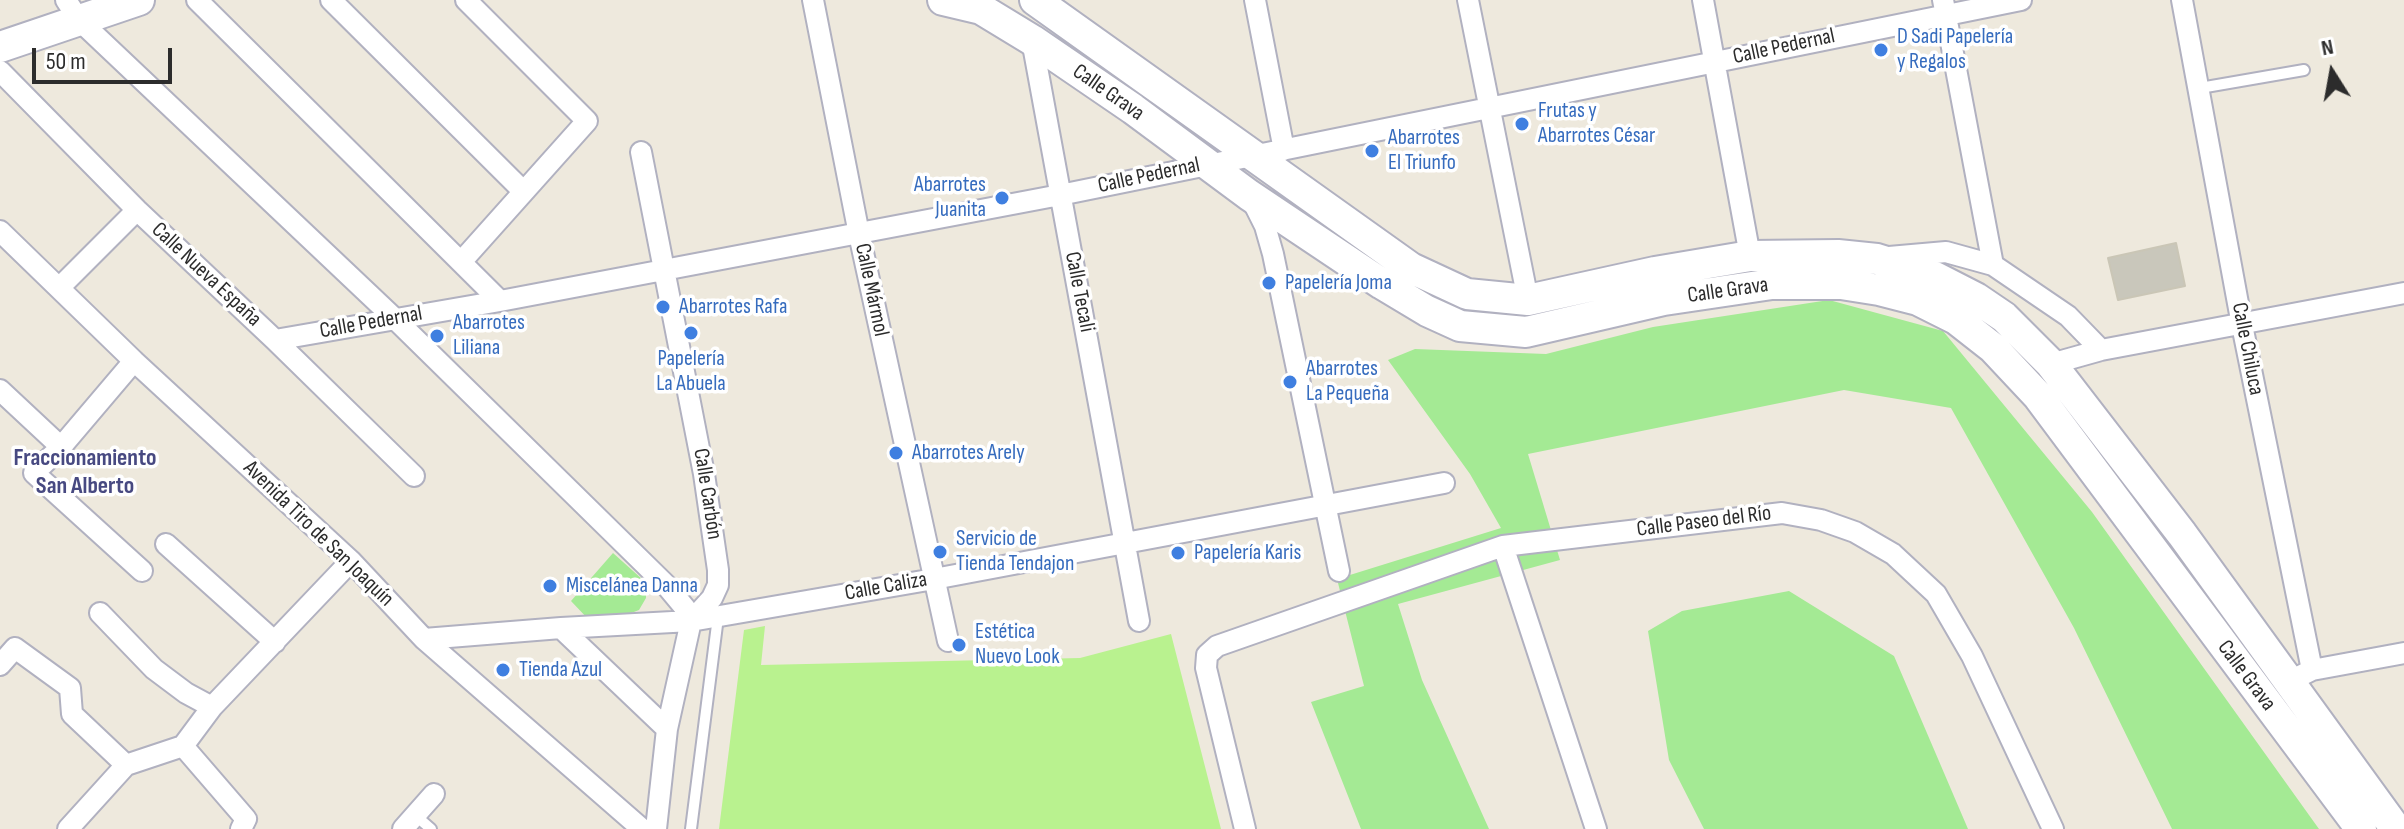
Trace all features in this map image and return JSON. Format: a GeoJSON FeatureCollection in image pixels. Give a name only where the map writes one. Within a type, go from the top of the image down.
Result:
{"type":"FeatureCollection","features":[{"type":"Feature","properties":{"kind":"main road"},"geometry":{"type":"LineString","coordinates":[[0,47],[72,10],[139,0]]}},
{"type":"Feature","properties":{"kind":"main road","name":"Calle Grava"},"geometry":{"type":"LineString","coordinates":[[943,0],[981,9],[1032,40],[1249,195],[1382,284],[1460,326],[1526,332],[1664,300],[1772,284],[1841,284],[1879,290],[1918,300],[1956,319],[1993,348],[2038,396],[2361,829]]}},
{"type":"Feature","properties":{"kind":"main road","name":"Calle Grava"},"geometry":{"type":"LineString","coordinates":[[1035,0],[1411,268],[1467,294],[1528,300],[1655,272],[1750,256],[1838,255],[1877,259],[1935,277],[1976,298],[2004,317],[2051,364],[2182,534],[2300,676],[2396,829]]}},
{"type":"Feature","properties":{"kind":"street"},"geometry":{"type":"LineString","coordinates":[[197,0],[500,301]]}},
{"type":"Feature","properties":{"kind":"street"},"geometry":{"type":"LineString","coordinates":[[331,0],[522,190]]}},
{"type":"Feature","properties":{"kind":"street"},"geometry":{"type":"LineString","coordinates":[[461,262],[522,190],[587,121],[466,0]]}},
{"type":"Feature","properties":{"kind":"street","name":"Calle Mármol"},"geometry":{"type":"LineString","coordinates":[[813,0],[859,234],[948,641]]}},
{"type":"Feature","properties":{"kind":"street"},"geometry":{"type":"LineString","coordinates":[[1255,0],[1284,150]]}},
{"type":"Feature","properties":{"kind":"street"},"geometry":{"type":"LineString","coordinates":[[1468,0],[1528,300]]}},
{"type":"Feature","properties":{"kind":"street"},"geometry":{"type":"LineString","coordinates":[[1703,0],[1750,256]]}},
{"type":"Feature","properties":{"kind":"street","name":"Calle Pedernal"},"geometry":{"type":"LineString","coordinates":[[275,340],[500,301],[1060,195],[1714,62],[1944,7],[2021,0]]}},
{"type":"Feature","properties":{"kind":"street","name":"Calle Chiluca"},"geometry":{"type":"LineString","coordinates":[[2182,0],[2242,325],[2300,676]]}},
{"type":"Feature","properties":{"kind":"street"},"geometry":{"type":"LineString","coordinates":[[1944,7],[1993,265]]}},
{"type":"Feature","properties":{"kind":"street"},"geometry":{"type":"LineString","coordinates":[[72,10],[394,318],[671,590],[691,621]]}},
{"type":"Feature","properties":{"kind":"street","name":"Calle Tecali"},"geometry":{"type":"LineString","coordinates":[[1032,40],[1139,621]]}},
{"type":"Feature","properties":{"kind":"street","name":"Calle Nueva España"},"geometry":{"type":"LineString","coordinates":[[0,71],[137,210],[414,476]]}},
{"type":"Feature","properties":{"kind":"street","name":"Calle Carbón"},"geometry":{"type":"LineString","coordinates":[[641,152],[704,474],[718,570],[718,585],[712,598],[691,621],[667,729],[656,829]]}},
{"type":"Feature","properties":{"kind":"street"},"geometry":{"type":"LineString","coordinates":[[1249,195],[1265,226],[1273,254],[1339,571]]}},
{"type":"Feature","properties":{"kind":"street"},"geometry":{"type":"LineString","coordinates":[[60,287],[137,210]]}},
{"type":"Feature","properties":{"kind":"street","name":"Avenida Tiro de San Joaquín"},"geometry":{"type":"LineString","coordinates":[[0,231],[134,361],[351,561],[424,639],[642,829]]}},
{"type":"Feature","properties":{"kind":"street"},"geometry":{"type":"LineString","coordinates":[[1877,259],[1946,252],[1993,265],[2068,316],[2101,350]]}},
{"type":"Feature","properties":{"kind":"street"},"geometry":{"type":"LineString","coordinates":[[2051,364],[2101,350],[2404,293]]}},
{"type":"Feature","properties":{"kind":"street"},"geometry":{"type":"LineString","coordinates":[[134,361],[61,447],[34,473],[142,571]]}},
{"type":"Feature","properties":{"kind":"street"},"geometry":{"type":"LineString","coordinates":[[0,390],[61,447]]}},
{"type":"Feature","properties":{"kind":"street","name":"Calle Caliza"},"geometry":{"type":"LineString","coordinates":[[424,639],[718,617],[1444,483]]}},
{"type":"Feature","properties":{"kind":"street","name":"Calle Paseo del Río"},"geometry":{"type":"LineString","coordinates":[[1245,829],[1206,668],[1207,655],[1217,646],[1503,546],[1782,513],[1821,520],[1855,532],[1893,554],[1936,594],[1972,656],[2053,829]]}},
{"type":"Feature","properties":{"kind":"street"},"geometry":{"type":"LineString","coordinates":[[166,544],[275,642]]}},
{"type":"Feature","properties":{"kind":"street"},"geometry":{"type":"LineString","coordinates":[[1503,546],[1596,829]]}},
{"type":"Feature","properties":{"kind":"street"},"geometry":{"type":"LineString","coordinates":[[70,828],[126,765],[183,746],[212,707],[351,561]]}},
{"type":"Feature","properties":{"kind":"street"},"geometry":{"type":"LineString","coordinates":[[100,613],[154,669],[186,693],[212,707]]}},
{"type":"Feature","properties":{"kind":"street"},"geometry":{"type":"LineString","coordinates":[[561,628],[667,729]]}},
{"type":"Feature","properties":{"kind":"street"},"geometry":{"type":"LineString","coordinates":[[0,665],[15,648],[70,688],[72,714],[126,765]]}},
{"type":"Feature","properties":{"kind":"street"},"geometry":{"type":"LineString","coordinates":[[2300,676],[2404,653]]}},
{"type":"Feature","properties":{"kind":"street"},"geometry":{"type":"LineString","coordinates":[[183,746],[246,819],[241,829]]}},
{"type":"Feature","properties":{"kind":"street"},"geometry":{"type":"LineString","coordinates":[[416,824],[434,794]]}},
{"type":"Feature","properties":{"kind":"lane"},"geometry":{"type":"LineString","coordinates":[[2200,88],[2304,70]]}},
{"type":"Feature","properties":{"kind":"lane"},"geometry":{"type":"LineString","coordinates":[[691,829],[718,617]]}},
{"type":"Feature","properties":{"kind":"green space"},"geometry":{"type":"Polygon","coordinates":[[[1829,300],[1943,331],[2092,512],[2319,829],[2172,829],[2074,628],[1951,408],[1844,390],[1528,454],[1560,560],[1398,604],[1422,680],[1489,829],[1361,829],[1311,702],[1364,686],[1337,579],[1501,528],[1470,474],[1388,360],[1415,349],[1546,354],[1653,327],[1829,300]]]}},
{"type":"Feature","properties":{"kind":"green space"},"geometry":{"type":"Polygon","coordinates":[[[613,553],[642,579],[646,598],[639,610],[621,617],[589,620],[571,601],[613,553]]]}},
{"type":"Feature","properties":{"kind":"green space"},"geometry":{"type":"Polygon","coordinates":[[[1789,591],[1894,656],[1968,829],[1704,829],[1669,760],[1648,631],[1682,611],[1789,591]]]}},
{"type":"Feature","properties":{"kind":"green space"},"geometry":{"type":"Polygon","coordinates":[[[765,626],[761,665],[1080,658],[1171,634],[1221,829],[719,829],[744,630],[765,626]]]}},
{"type":"Feature","properties":{"kind":"building"},"geometry":{"type":"Polygon","coordinates":[[[2176,243],[2185,286],[2118,300],[2108,258],[2176,243]]]}},
{"type":"Feature","properties":{"kind":"place","name":"D Sadi Papelería y Regalos"},"geometry":{"type":"Point","coordinates":[1881,50]}},
{"type":"Feature","properties":{"kind":"place","name":"Frutas y Abarrotes César"},"geometry":{"type":"Point","coordinates":[1522,124]}},
{"type":"Feature","properties":{"kind":"place","name":"Abarrotes El Triunfo"},"geometry":{"type":"Point","coordinates":[1372,151]}},
{"type":"Feature","properties":{"kind":"place","name":"Abarrotes Juanita"},"geometry":{"type":"Point","coordinates":[1002,198]}},
{"type":"Feature","properties":{"kind":"place","name":"Papelería Joma"},"geometry":{"type":"Point","coordinates":[1269,283]}},
{"type":"Feature","properties":{"kind":"place","name":"Abarrotes Rafa"},"geometry":{"type":"Point","coordinates":[663,307]}},
{"type":"Feature","properties":{"kind":"place","name":"Papelería La Abuela"},"geometry":{"type":"Point","coordinates":[691,333]}},
{"type":"Feature","properties":{"kind":"place","name":"Abarrotes Liliana"},"geometry":{"type":"Point","coordinates":[437,336]}},
{"type":"Feature","properties":{"kind":"place","name":"Abarrotes La Pequeña"},"geometry":{"type":"Point","coordinates":[1290,382]}},
{"type":"Feature","properties":{"kind":"place","name":"Abarrotes Arely"},"geometry":{"type":"Point","coordinates":[896,453]}},
{"type":"Feature","properties":{"kind":"place","name":"Servicio de Tienda Tendajon"},"geometry":{"type":"Point","coordinates":[940,552]}},
{"type":"Feature","properties":{"kind":"place","name":"Papelería Karis"},"geometry":{"type":"Point","coordinates":[1178,553]}},
{"type":"Feature","properties":{"kind":"place","name":"Miscelánea Danna"},"geometry":{"type":"Point","coordinates":[550,586]}},
{"type":"Feature","properties":{"kind":"place","name":"Estética Nuevo Look"},"geometry":{"type":"Point","coordinates":[959,645]}},
{"type":"Feature","properties":{"kind":"place","name":"Tienda Azul"},"geometry":{"type":"Point","coordinates":[503,670]}},
{"type":"Feature","properties":{"kind":"district","name":"Fraccionamiento San Alberto"},"geometry":{"type":"Point","coordinates":[85,473]}}]}
